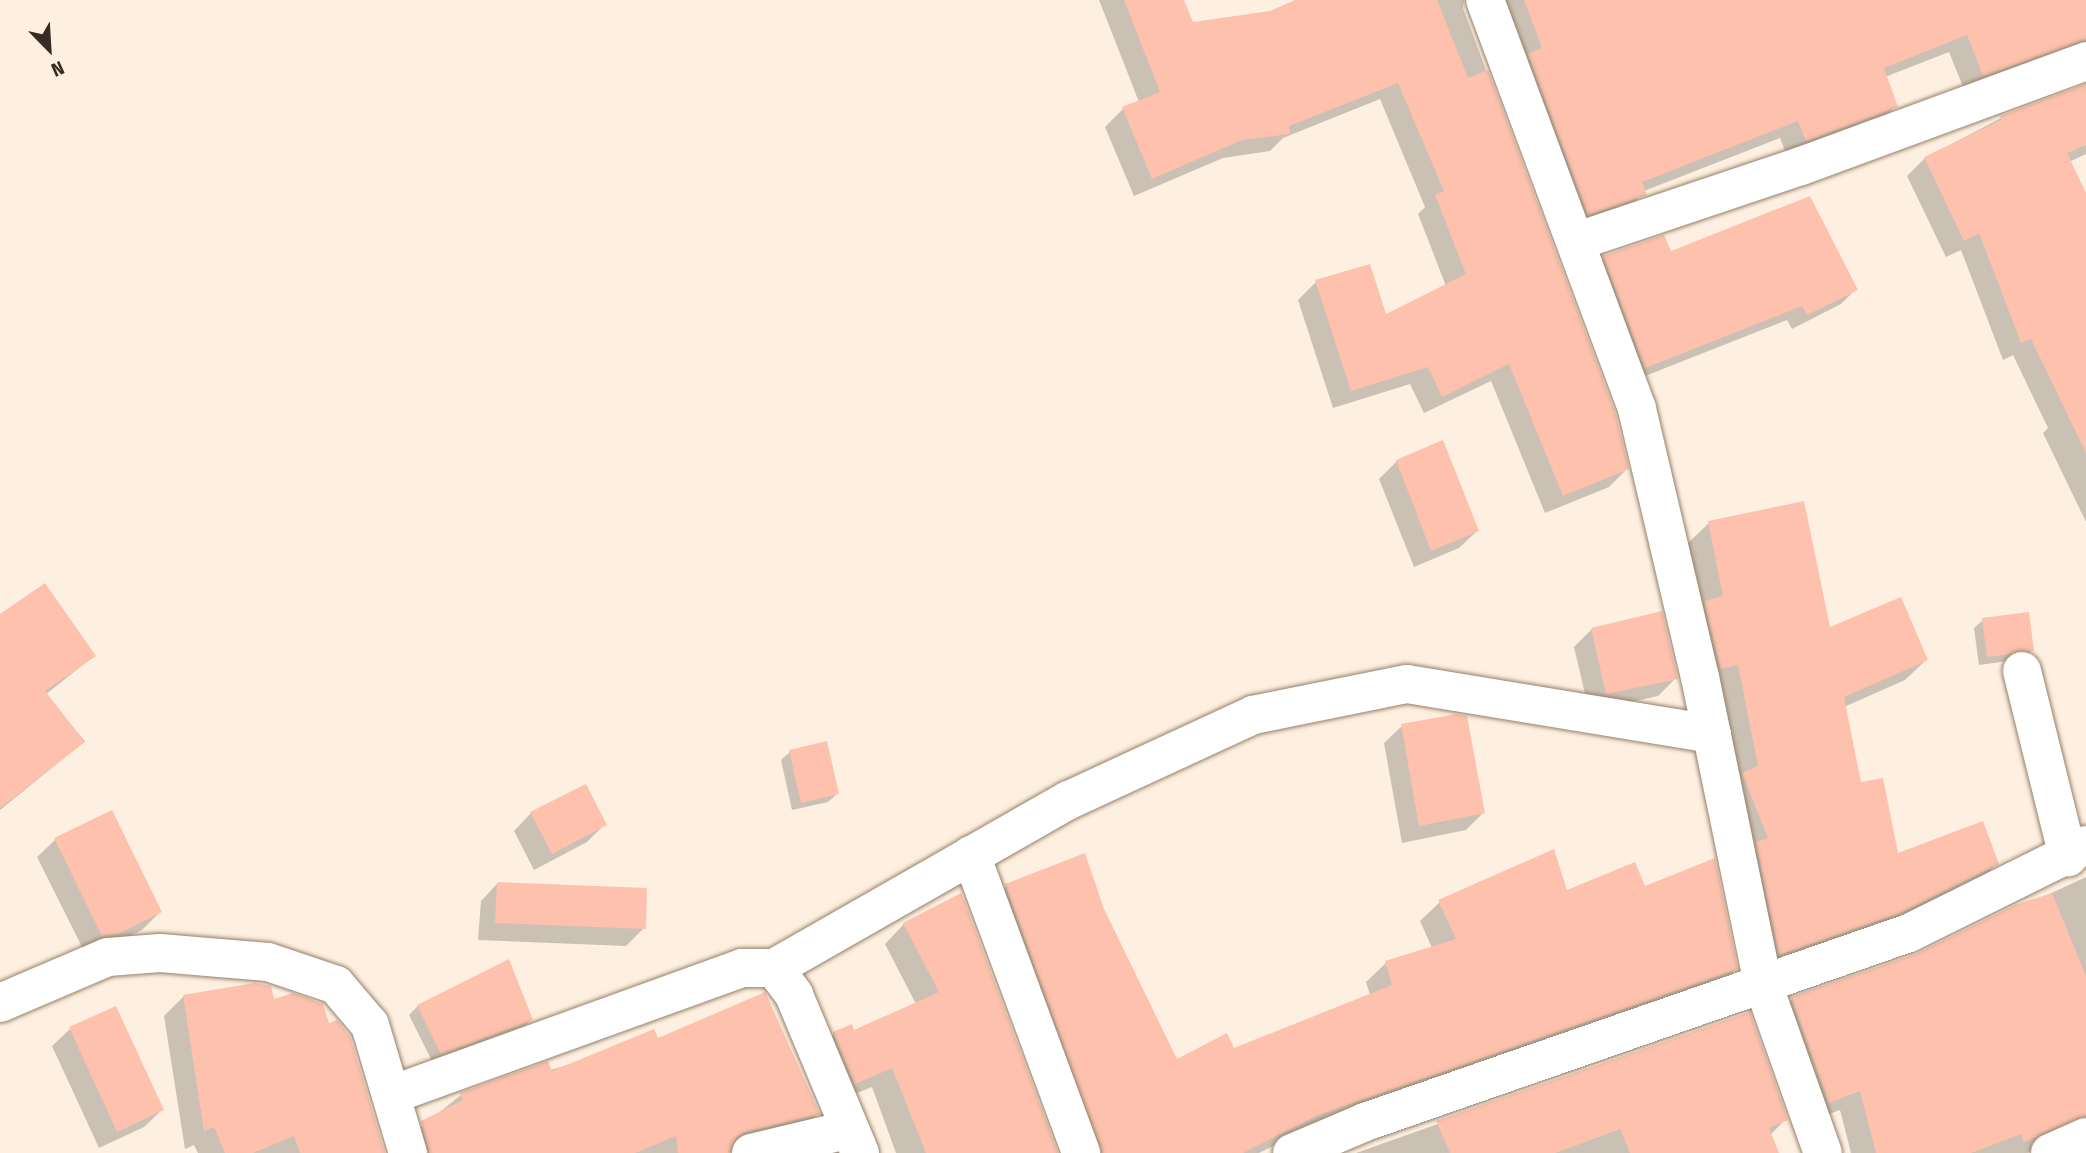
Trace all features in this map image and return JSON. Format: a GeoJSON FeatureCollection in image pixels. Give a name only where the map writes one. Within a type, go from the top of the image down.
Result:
{"type":"FeatureCollection","features":[{"type":"Feature","properties":{"kind":"street"},"geometry":{"type":"LineString","coordinates":[[1485,0],[1578,241],[1637,409],[1712,734],[1763,984],[1823,1153]]}},
{"type":"Feature","properties":{"kind":"street"},"geometry":{"type":"LineString","coordinates":[[1578,241],[1801,166],[2086,61]]}},
{"type":"Feature","properties":{"kind":"street"},"geometry":{"type":"LineString","coordinates":[[1292,1153],[1366,1122],[1909,933],[2077,851],[2022,671]]}},
{"type":"Feature","properties":{"kind":"street"},"geometry":{"type":"LineString","coordinates":[[391,1095],[743,968],[774,968],[1069,800],[1253,715],[1407,684],[1712,734]]}},
{"type":"Feature","properties":{"kind":"street"},"geometry":{"type":"LineString","coordinates":[[971,855],[1081,1153]]}},
{"type":"Feature","properties":{"kind":"street"},"geometry":{"type":"LineString","coordinates":[[0,1003],[108,957],[160,953],[268,962],[336,985],[370,1025],[408,1153]]}},
{"type":"Feature","properties":{"kind":"street"},"geometry":{"type":"LineString","coordinates":[[751,1153],[854,1141],[794,995],[774,968]]}},
{"type":"Feature","properties":{"kind":"street"},"geometry":{"type":"LineString","coordinates":[[2050,1153],[2086,1137]]}},
{"type":"Feature","properties":{"kind":"building"},"geometry":{"type":"Polygon","coordinates":[[[1124,0],[1184,0],[1193,22],[1270,11],[1295,0],[1437,0],[1468,78],[1488,70],[1616,415],[1629,469],[1563,496],[1509,364],[1442,397],[1428,367],[1351,391],[1315,280],[1370,264],[1386,314],[1466,274],[1435,195],[1444,191],[1398,83],[1289,126],[1290,134],[1242,140],[1152,179],[1122,107],[1160,92],[1124,0]]]}},
{"type":"Feature","properties":{"kind":"building"},"geometry":{"type":"Polygon","coordinates":[[[1524,0],[2086,0],[2086,40],[1983,76],[1967,35],[1884,68],[1898,107],[1806,141],[1798,121],[1642,182],[1647,195],[1588,215],[1528,54],[1542,48],[1524,0]]]}},
{"type":"Feature","properties":{"kind":"building"},"geometry":{"type":"Polygon","coordinates":[[[2086,84],[2086,145],[2067,153],[2086,193],[2086,453],[2031,339],[2021,343],[1979,233],[1964,241],[1924,157],[2001,120],[2000,116],[2086,84]]]}},
{"type":"Feature","properties":{"kind":"building"},"geometry":{"type":"Polygon","coordinates":[[[1810,196],[1858,290],[1807,315],[1802,306],[1645,368],[1603,256],[1664,235],[1671,251],[1810,196]]]}},
{"type":"Feature","properties":{"kind":"building"},"geometry":{"type":"Polygon","coordinates":[[[1443,440],[1479,531],[1431,551],[1396,460],[1443,440]]]}},
{"type":"Feature","properties":{"kind":"building"},"geometry":{"type":"Polygon","coordinates":[[[1804,501],[1830,627],[1901,597],[1928,660],[1844,697],[1861,782],[1883,778],[1898,853],[1983,821],[1999,864],[1900,913],[1779,955],[1756,842],[1768,838],[1742,773],[1758,766],[1738,665],[1721,669],[1704,601],[1723,596],[1708,521],[1804,501]]]}},
{"type":"Feature","properties":{"kind":"building"},"geometry":{"type":"Polygon","coordinates":[[[45,583],[96,656],[45,691],[85,742],[0,808],[0,614],[45,583]]]}},
{"type":"Feature","properties":{"kind":"building"},"geometry":{"type":"Polygon","coordinates":[[[1662,611],[1678,679],[1606,694],[1591,628],[1662,611]]]}},
{"type":"Feature","properties":{"kind":"building"},"geometry":{"type":"Polygon","coordinates":[[[2029,612],[2034,651],[1987,657],[1982,618],[2029,612]]]}},
{"type":"Feature","properties":{"kind":"building"},"geometry":{"type":"Polygon","coordinates":[[[1456,714],[1467,716],[1485,813],[1419,826],[1401,724],[1456,714]]]}},
{"type":"Feature","properties":{"kind":"building"},"geometry":{"type":"Polygon","coordinates":[[[827,741],[839,794],[801,803],[789,750],[827,741]]]}},
{"type":"Feature","properties":{"kind":"building"},"geometry":{"type":"Polygon","coordinates":[[[586,784],[607,825],[552,854],[530,812],[586,784]]]}},
{"type":"Feature","properties":{"kind":"building"},"geometry":{"type":"Polygon","coordinates":[[[112,810],[162,912],[118,934],[102,936],[54,838],[112,810]]]}},
{"type":"Feature","properties":{"kind":"building"},"geometry":{"type":"Polygon","coordinates":[[[1554,849],[1567,890],[1635,862],[1645,886],[1715,858],[1738,969],[1318,1115],[1243,1153],[1102,1153],[1005,884],[1085,853],[1104,909],[1177,1059],[1227,1033],[1234,1048],[1392,985],[1385,961],[1456,939],[1438,900],[1554,849]]]}},
{"type":"Feature","properties":{"kind":"building"},"geometry":{"type":"Polygon","coordinates":[[[497,882],[647,888],[646,929],[495,923],[497,882]]]}},
{"type":"Feature","properties":{"kind":"building"},"geometry":{"type":"Polygon","coordinates":[[[961,893],[1058,1153],[926,1153],[892,1068],[855,1084],[833,1032],[852,1024],[854,1030],[939,992],[903,923],[961,893]]]}},
{"type":"Feature","properties":{"kind":"building"},"geometry":{"type":"Polygon","coordinates":[[[2052,893],[2086,976],[2086,1116],[2024,1142],[2021,1134],[1971,1153],[1876,1153],[1860,1091],[1829,1103],[1791,997],[1916,954],[2015,905],[2052,893]]]}},
{"type":"Feature","properties":{"kind":"building"},"geometry":{"type":"Polygon","coordinates":[[[509,959],[533,1020],[441,1054],[417,1005],[509,959]]]}},
{"type":"Feature","properties":{"kind":"building"},"geometry":{"type":"Polygon","coordinates":[[[254,983],[271,986],[274,999],[293,993],[323,1004],[329,1023],[337,1020],[350,1036],[385,1153],[300,1153],[294,1136],[253,1153],[225,1153],[214,1127],[204,1131],[183,995],[254,983]]]}},
{"type":"Feature","properties":{"kind":"building"},"geometry":{"type":"Polygon","coordinates":[[[765,992],[820,1114],[745,1132],[736,1138],[730,1153],[678,1153],[676,1136],[635,1153],[429,1153],[421,1121],[463,1100],[460,1093],[548,1061],[552,1071],[654,1029],[658,1038],[765,992]]]}},
{"type":"Feature","properties":{"kind":"building"},"geometry":{"type":"Polygon","coordinates":[[[116,1006],[164,1110],[117,1132],[69,1027],[116,1006]]]}},
{"type":"Feature","properties":{"kind":"building"},"geometry":{"type":"Polygon","coordinates":[[[1750,1012],[1788,1120],[1769,1128],[1779,1153],[1630,1153],[1620,1129],[1555,1153],[1450,1153],[1436,1121],[1750,1012]]]}}]}
